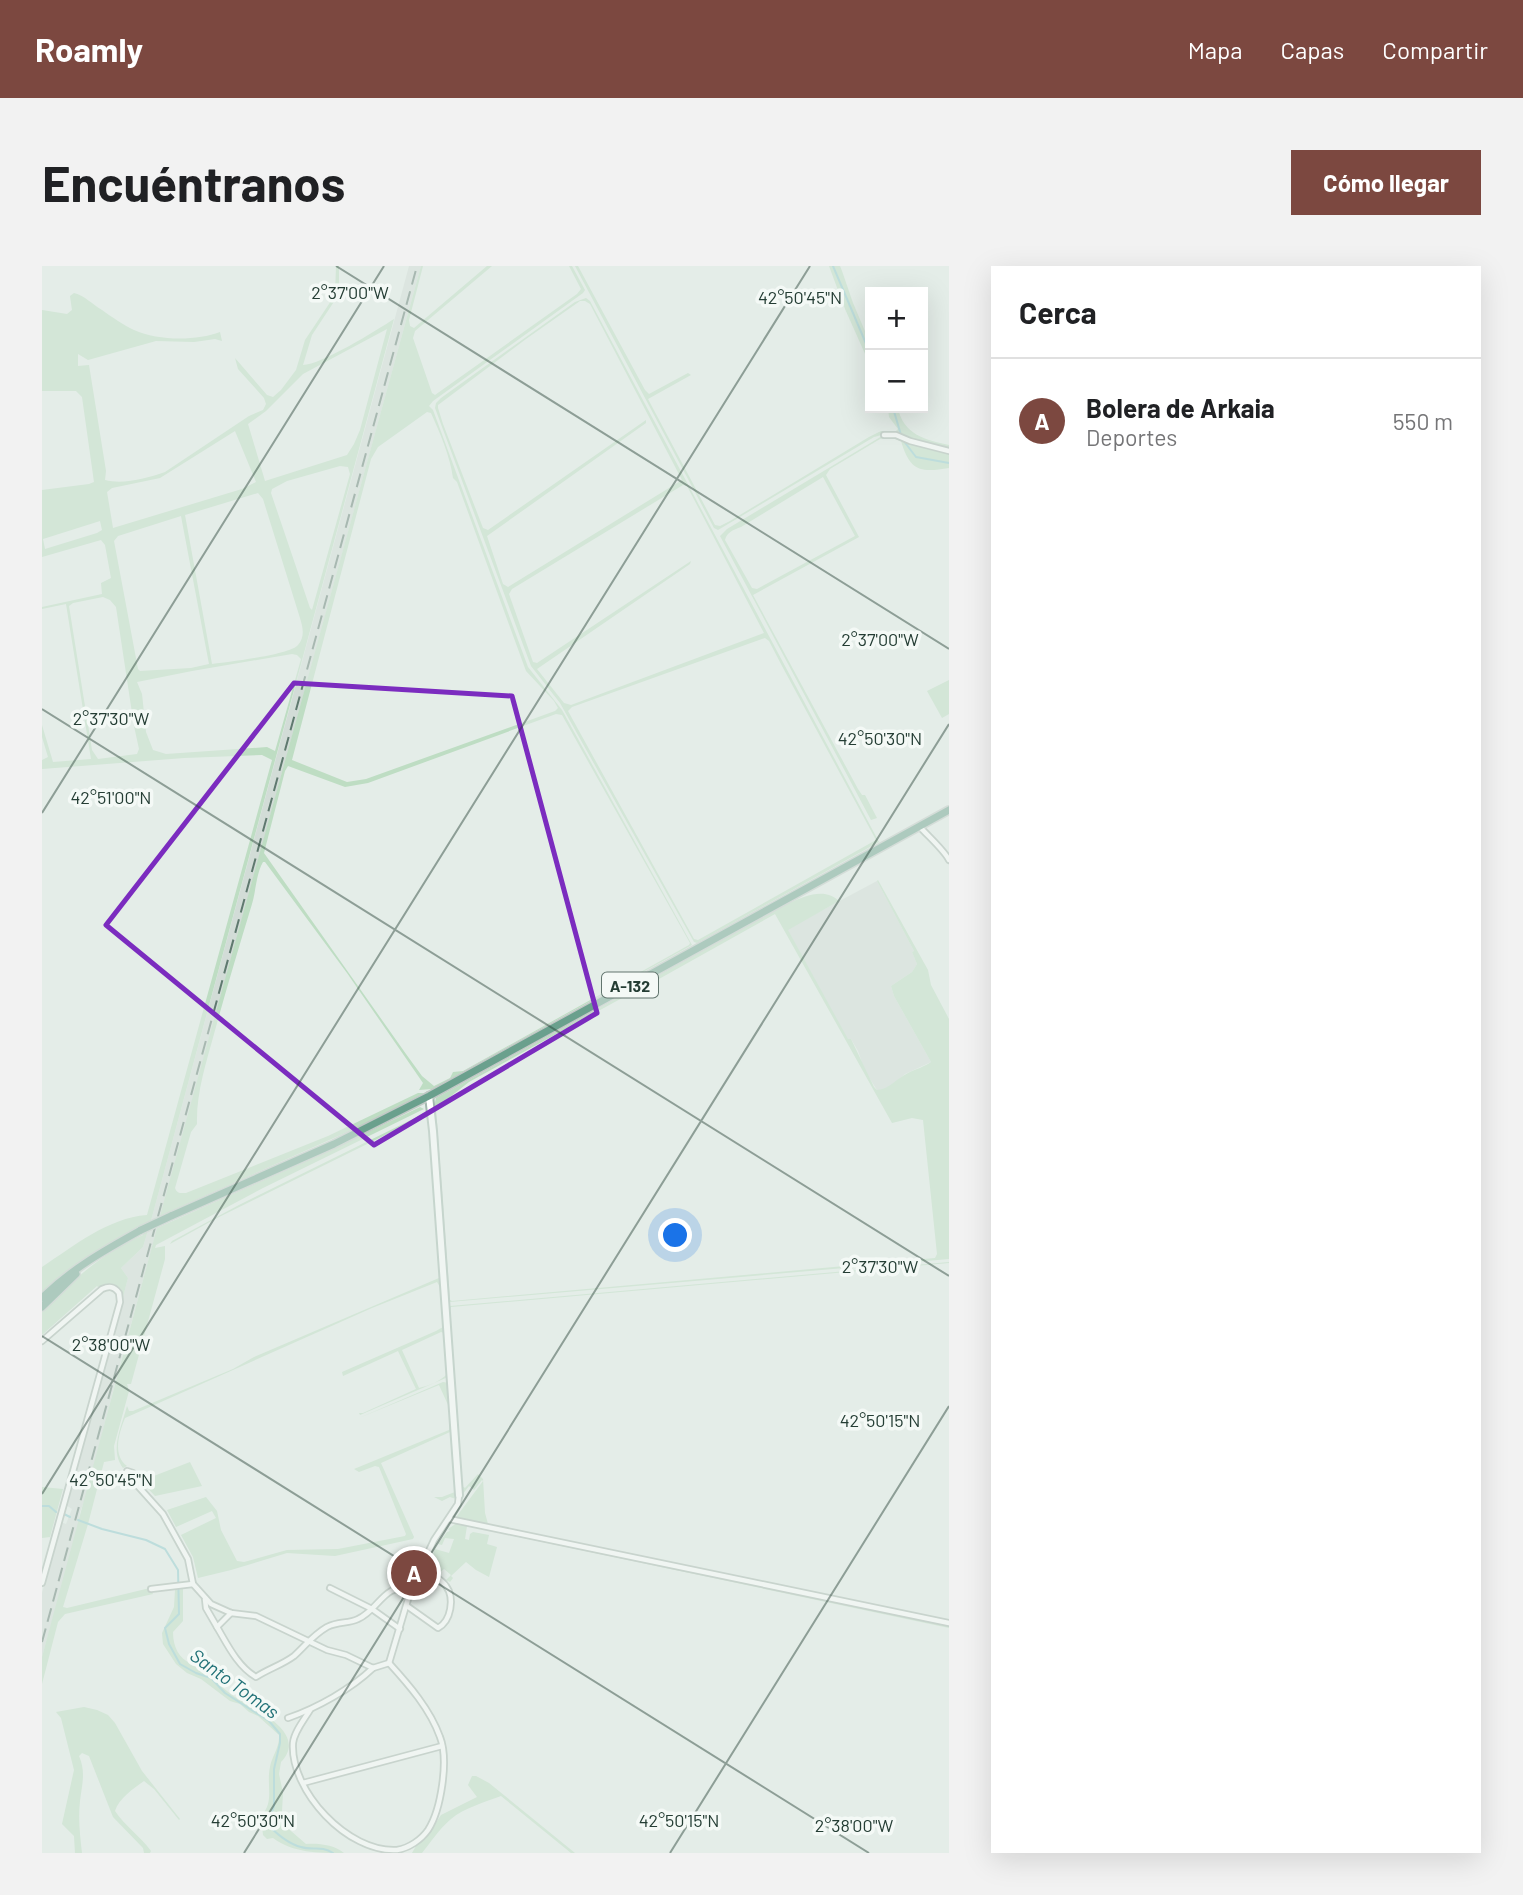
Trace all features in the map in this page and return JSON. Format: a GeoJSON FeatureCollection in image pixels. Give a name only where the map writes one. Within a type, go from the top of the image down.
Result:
{"type":"FeatureCollection","features":[{"type":"Feature","properties":{"kind":"main road","name":"A-132"},"geometry":{"type":"LineString","coordinates":[[42,1298],[78,1267],[141,1230],[334,1144],[429,1096],[949,810]]}},
{"type":"Feature","properties":{"kind":"main road","name":"A-132"},"geometry":{"type":"LineString","coordinates":[[42,1307],[73,1277],[107,1250]]}},
{"type":"Feature","properties":{"kind":"street"},"geometry":{"type":"LineString","coordinates":[[884,435],[896,435],[949,451]]}},
{"type":"Feature","properties":{"kind":"street"},"geometry":{"type":"LineString","coordinates":[[919,826],[949,860]]}},
{"type":"Feature","properties":{"kind":"street"},"geometry":{"type":"LineString","coordinates":[[389,1663],[411,1589],[434,1540],[458,1504],[459,1495],[429,1096]]}},
{"type":"Feature","properties":{"kind":"street"},"geometry":{"type":"LineString","coordinates":[[42,1341],[102,1289],[113,1287],[119,1293],[120,1302],[42,1583]]}},
{"type":"Feature","properties":{"kind":"street"},"geometry":{"type":"LineString","coordinates":[[141,1488],[170,1525],[188,1559],[193,1584],[205,1599],[220,1610],[256,1616],[306,1641],[373,1668]]}},
{"type":"Feature","properties":{"kind":"street"},"geometry":{"type":"LineString","coordinates":[[449,1519],[949,1623]]}},
{"type":"Feature","properties":{"kind":"street"},"geometry":{"type":"LineString","coordinates":[[407,1606],[438,1628],[447,1620],[450,1599],[447,1587],[421,1570]]}},
{"type":"Feature","properties":{"kind":"street"},"geometry":{"type":"LineString","coordinates":[[151,1589],[193,1584]]}},
{"type":"Feature","properties":{"kind":"street"},"geometry":{"type":"LineString","coordinates":[[205,1599],[206,1608],[240,1663],[256,1678],[294,1655],[306,1641],[324,1628],[339,1622],[356,1620],[388,1593],[402,1587],[411,1589]]}},
{"type":"Feature","properties":{"kind":"street"},"geometry":{"type":"LineString","coordinates":[[330,1588],[372,1609],[400,1629]]}},
{"type":"Feature","properties":{"kind":"street"},"geometry":{"type":"LineString","coordinates":[[217,1627],[231,1613]]}},
{"type":"Feature","properties":{"kind":"street"},"geometry":{"type":"LineString","coordinates":[[288,1718],[310,1710],[365,1676],[373,1668],[389,1663]]}},
{"type":"Feature","properties":{"kind":"street"},"geometry":{"type":"LineString","coordinates":[[310,1710],[293,1739],[296,1764],[303,1783],[318,1807],[329,1821],[358,1843],[387,1850],[412,1845],[427,1832],[433,1819],[441,1789],[444,1756],[441,1739],[430,1717],[407,1682],[389,1663]]}},
{"type":"Feature","properties":{"kind":"street"},"geometry":{"type":"LineString","coordinates":[[303,1783],[442,1746]]}},
{"type":"Feature","properties":{"kind":"highlighted area"},"geometry":{"type":"Polygon","coordinates":[[[294,683],[512,696],[597,1013],[374,1145],[106,925],[294,683]]]}},
{"type":"Feature","properties":{"kind":"shaded area"},"geometry":{"type":"Polygon","coordinates":[[[409,266],[421,266],[42,1657],[42,1593],[61,1522],[66,1524],[72,1509],[66,1505],[128,1278],[121,1268],[143,1247],[152,1217],[409,266]]]}},
{"type":"Feature","properties":{"kind":"shaded area"},"geometry":{"type":"Polygon","coordinates":[[[877,881],[914,951],[912,952],[917,964],[912,972],[891,986],[931,1062],[905,1074],[882,1090],[877,1090],[865,1071],[858,1051],[851,1039],[848,1040],[787,929],[877,881]]]}},
{"type":"Feature","properties":{"kind":"green space"},"geometry":{"type":"Polygon","coordinates":[[[336,266],[339,266],[339,294],[312,335],[303,365],[335,353],[394,319],[152,1217],[143,1247],[121,1268],[128,1278],[123,1297],[114,1285],[99,1288],[97,1286],[42,1335],[42,1311],[53,1300],[76,1278],[102,1259],[143,1235],[144,1224],[91,1256],[42,1294],[42,1267],[105,1227],[147,1215],[272,760],[262,755],[184,758],[42,769],[42,760],[48,757],[42,737],[42,725],[53,762],[91,759],[66,604],[42,607],[102,594],[101,583],[111,578],[105,545],[101,540],[42,557],[42,490],[94,482],[82,397],[76,391],[42,391],[42,310],[67,314],[72,310],[70,296],[74,293],[126,326],[144,334],[177,338],[200,337],[220,332],[222,341],[156,341],[88,360],[78,354],[78,366],[89,365],[106,471],[105,480],[120,482],[165,472],[249,416],[263,410],[266,404],[264,398],[238,369],[235,358],[267,395],[273,397],[296,370],[305,340],[335,295],[336,266]],[[387,329],[303,374],[266,411],[248,424],[265,481],[347,455],[360,430],[387,329]],[[235,431],[160,478],[112,488],[107,492],[113,528],[242,489],[256,482],[235,431]],[[340,466],[287,481],[272,489],[271,493],[312,610],[350,474],[348,467],[340,466]],[[258,493],[185,515],[212,664],[283,652],[293,649],[302,639],[300,618],[263,499],[258,493]],[[181,516],[118,536],[114,541],[138,669],[191,668],[209,664],[181,516]],[[100,521],[43,539],[45,549],[97,533],[102,530],[100,521]],[[103,597],[69,606],[92,750],[98,759],[137,754],[139,749],[116,607],[103,597]],[[292,654],[137,682],[142,694],[146,732],[153,750],[166,754],[267,747],[275,751],[301,659],[292,654]]]}},
{"type":"Feature","properties":{"kind":"green space"},"geometry":{"type":"Polygon","coordinates":[[[421,266],[409,320],[410,326],[414,328],[487,266],[492,266],[415,331],[413,338],[435,395],[577,294],[581,289],[569,266],[572,266],[585,290],[583,293],[429,406],[433,410],[528,667],[562,710],[692,945],[432,1089],[419,1090],[423,1083],[347,973],[263,862],[205,1067],[198,1101],[197,1124],[191,1132],[176,1190],[186,1193],[328,1136],[418,1093],[424,1093],[374,1120],[160,1216],[421,266]],[[427,412],[378,447],[371,459],[292,760],[347,782],[366,779],[558,708],[526,671],[457,482],[453,478],[441,437],[431,413],[427,412]],[[556,714],[368,783],[345,787],[288,766],[285,771],[264,853],[422,1076],[434,1086],[450,1078],[453,1072],[463,1071],[690,943],[562,715],[556,714]]]}},
{"type":"Feature","properties":{"kind":"green space"},"geometry":{"type":"Polygon","coordinates":[[[575,266],[578,266],[649,394],[688,373],[691,375],[648,399],[715,525],[720,526],[730,521],[869,437],[881,431],[896,431],[898,429],[889,413],[900,413],[905,424],[916,434],[949,445],[949,450],[898,435],[874,437],[718,530],[714,528],[575,266]]]}},
{"type":"Feature","properties":{"kind":"green space"},"geometry":{"type":"Polygon","coordinates":[[[829,266],[840,266],[865,331],[865,354],[829,266]]]}},
{"type":"Feature","properties":{"kind":"green space"},"geometry":{"type":"Polygon","coordinates":[[[586,298],[590,301],[879,842],[697,943],[694,942],[560,703],[531,666],[435,408],[441,398],[575,302],[586,298]],[[580,301],[438,405],[483,528],[488,530],[646,420],[646,423],[487,536],[503,584],[508,587],[682,480],[590,304],[580,301]],[[683,485],[512,589],[509,594],[533,662],[537,663],[691,561],[537,669],[564,703],[571,705],[764,633],[687,486],[683,485]],[[765,638],[572,707],[568,711],[694,939],[698,940],[876,840],[765,638]]]}},
{"type":"Feature","properties":{"kind":"green space"},"geometry":{"type":"Polygon","coordinates":[[[882,436],[892,436],[949,453],[949,468],[923,470],[908,459],[901,441],[889,437],[880,439],[830,469],[826,475],[859,537],[753,595],[858,789],[865,795],[877,818],[871,820],[720,536],[727,529],[882,436]],[[823,477],[731,532],[725,540],[752,588],[757,589],[855,536],[823,477]]]}},
{"type":"Feature","properties":{"kind":"green space"},"geometry":{"type":"Polygon","coordinates":[[[949,680],[949,714],[942,718],[927,691],[949,680]]]}},
{"type":"Feature","properties":{"kind":"green space"},"geometry":{"type":"Polygon","coordinates":[[[878,880],[928,970],[931,985],[949,1019],[949,1259],[449,1302],[434,1106],[436,1098],[632,990],[633,992],[469,1082],[436,1108],[450,1300],[935,1258],[937,1254],[923,1120],[912,1118],[892,1123],[775,914],[650,984],[650,980],[789,903],[815,894],[828,894],[839,901],[788,930],[848,1039],[851,1039],[874,1087],[877,1090],[886,1088],[904,1075],[931,1062],[891,986],[912,972],[917,964],[912,952],[914,951],[878,880]]]}},
{"type":"Feature","properties":{"kind":"green space"},"geometry":{"type":"Polygon","coordinates":[[[420,1107],[424,1109],[263,1188],[156,1245],[155,1248],[165,1246],[165,1259],[131,1384],[127,1384],[129,1391],[114,1446],[115,1460],[104,1462],[63,1607],[150,1588],[153,1594],[65,1614],[58,1622],[42,1684],[42,1657],[157,1228],[420,1107]]]}},
{"type":"Feature","properties":{"kind":"green space"},"geometry":{"type":"Polygon","coordinates":[[[423,1114],[429,1115],[448,1377],[360,1415],[359,1413],[416,1389],[398,1351],[343,1376],[342,1372],[443,1327],[440,1287],[437,1282],[372,1308],[125,1418],[118,1443],[120,1456],[127,1466],[123,1468],[117,1454],[117,1446],[120,1430],[127,1406],[129,1411],[133,1411],[439,1278],[430,1130],[425,1117],[217,1218],[170,1244],[239,1205],[423,1114]],[[444,1333],[402,1350],[419,1388],[434,1383],[447,1374],[444,1333]]]}},
{"type":"Feature","properties":{"kind":"green space"},"geometry":{"type":"Polygon","coordinates":[[[949,1262],[451,1307],[450,1311],[462,1486],[465,1488],[478,1474],[483,1479],[488,1524],[949,1622],[458,1519],[457,1516],[483,1481],[474,1490],[469,1486],[462,1495],[448,1308],[450,1306],[949,1262]]]}},
{"type":"Feature","properties":{"kind":"green space"},"geometry":{"type":"Polygon","coordinates":[[[443,1382],[449,1383],[456,1499],[450,1497],[442,1501],[434,1497],[455,1492],[450,1432],[381,1463],[413,1539],[335,1556],[287,1553],[198,1578],[193,1557],[181,1535],[216,1518],[212,1511],[176,1527],[167,1510],[206,1497],[217,1511],[221,1530],[237,1561],[244,1562],[287,1550],[338,1549],[405,1536],[379,1467],[359,1472],[354,1469],[449,1430],[449,1407],[439,1385],[359,1418],[443,1382]]]}},
{"type":"Feature","properties":{"kind":"green space"},"geometry":{"type":"Polygon","coordinates":[[[190,1462],[202,1486],[155,1496],[141,1481],[190,1462]]]}},
{"type":"Feature","properties":{"kind":"green space"},"geometry":{"type":"Polygon","coordinates":[[[42,1487],[63,1489],[50,1537],[42,1538],[42,1487]]]}},
{"type":"Feature","properties":{"kind":"green space"},"geometry":{"type":"Polygon","coordinates":[[[457,1523],[949,1625],[949,1628],[467,1526],[465,1539],[469,1540],[473,1532],[489,1535],[487,1544],[497,1547],[489,1577],[466,1562],[451,1576],[453,1578],[450,1582],[446,1580],[451,1575],[444,1569],[439,1573],[428,1565],[435,1549],[449,1553],[454,1539],[445,1538],[442,1545],[438,1544],[450,1531],[448,1529],[457,1523]]]}},
{"type":"Feature","properties":{"kind":"green space"},"geometry":{"type":"Polygon","coordinates":[[[183,1589],[183,1621],[173,1632],[178,1652],[190,1664],[223,1680],[222,1687],[268,1717],[285,1733],[289,1742],[288,1752],[281,1762],[279,1774],[283,1793],[284,1825],[306,1844],[326,1845],[344,1853],[315,1852],[289,1847],[263,1835],[261,1816],[268,1805],[270,1767],[279,1735],[258,1716],[230,1701],[176,1664],[163,1644],[162,1633],[174,1607],[175,1590],[183,1589]]]}},
{"type":"Feature","properties":{"kind":"green space"},"geometry":{"type":"Polygon","coordinates":[[[84,1707],[108,1715],[115,1723],[142,1771],[180,1819],[144,1781],[123,1798],[115,1811],[147,1846],[150,1853],[144,1853],[143,1848],[113,1817],[89,1756],[82,1753],[79,1756],[83,1773],[79,1814],[82,1853],[75,1853],[74,1836],[62,1824],[74,1770],[61,1718],[56,1712],[84,1707]]]}},
{"type":"Feature","properties":{"kind":"green space"},"geometry":{"type":"Polygon","coordinates":[[[472,1776],[489,1783],[575,1853],[571,1853],[501,1796],[456,1815],[422,1853],[412,1853],[441,1815],[477,1797],[468,1785],[472,1776]]]}},
{"type":"Feature","properties":{"kind":"waterway"},"geometry":{"type":"LineString","coordinates":[[833,266],[869,350]]}},
{"type":"Feature","properties":{"kind":"waterway"},"geometry":{"type":"LineString","coordinates":[[894,413],[901,435]]}},
{"type":"Feature","properties":{"kind":"waterway"},"geometry":{"type":"LineString","coordinates":[[903,440],[916,457],[949,463]]}},
{"type":"Feature","properties":{"kind":"waterway","name":"Santo Tomas"},"geometry":{"type":"LineString","coordinates":[[42,1506],[49,1506],[56,1512]]}},
{"type":"Feature","properties":{"kind":"waterway","name":"Santo Tomas"},"geometry":{"type":"LineString","coordinates":[[64,1514],[70,1517]]}},
{"type":"Feature","properties":{"kind":"waterway","name":"Santo Tomas"},"geometry":{"type":"LineString","coordinates":[[78,1520],[146,1540],[165,1549],[178,1570],[179,1614],[165,1628],[169,1644],[180,1664],[211,1678],[225,1693],[269,1721],[280,1734],[274,1769],[274,1806],[268,1825],[296,1846],[325,1849],[333,1853]]}},
{"type":"Feature","properties":{"kind":"railway"},"geometry":{"type":"LineString","coordinates":[[42,1642],[417,266]]}},
{"type":"Feature","properties":{"kind":"place","name":"Bolera de Arkaia"},"geometry":{"type":"Point","coordinates":[414,1573]}}]}
